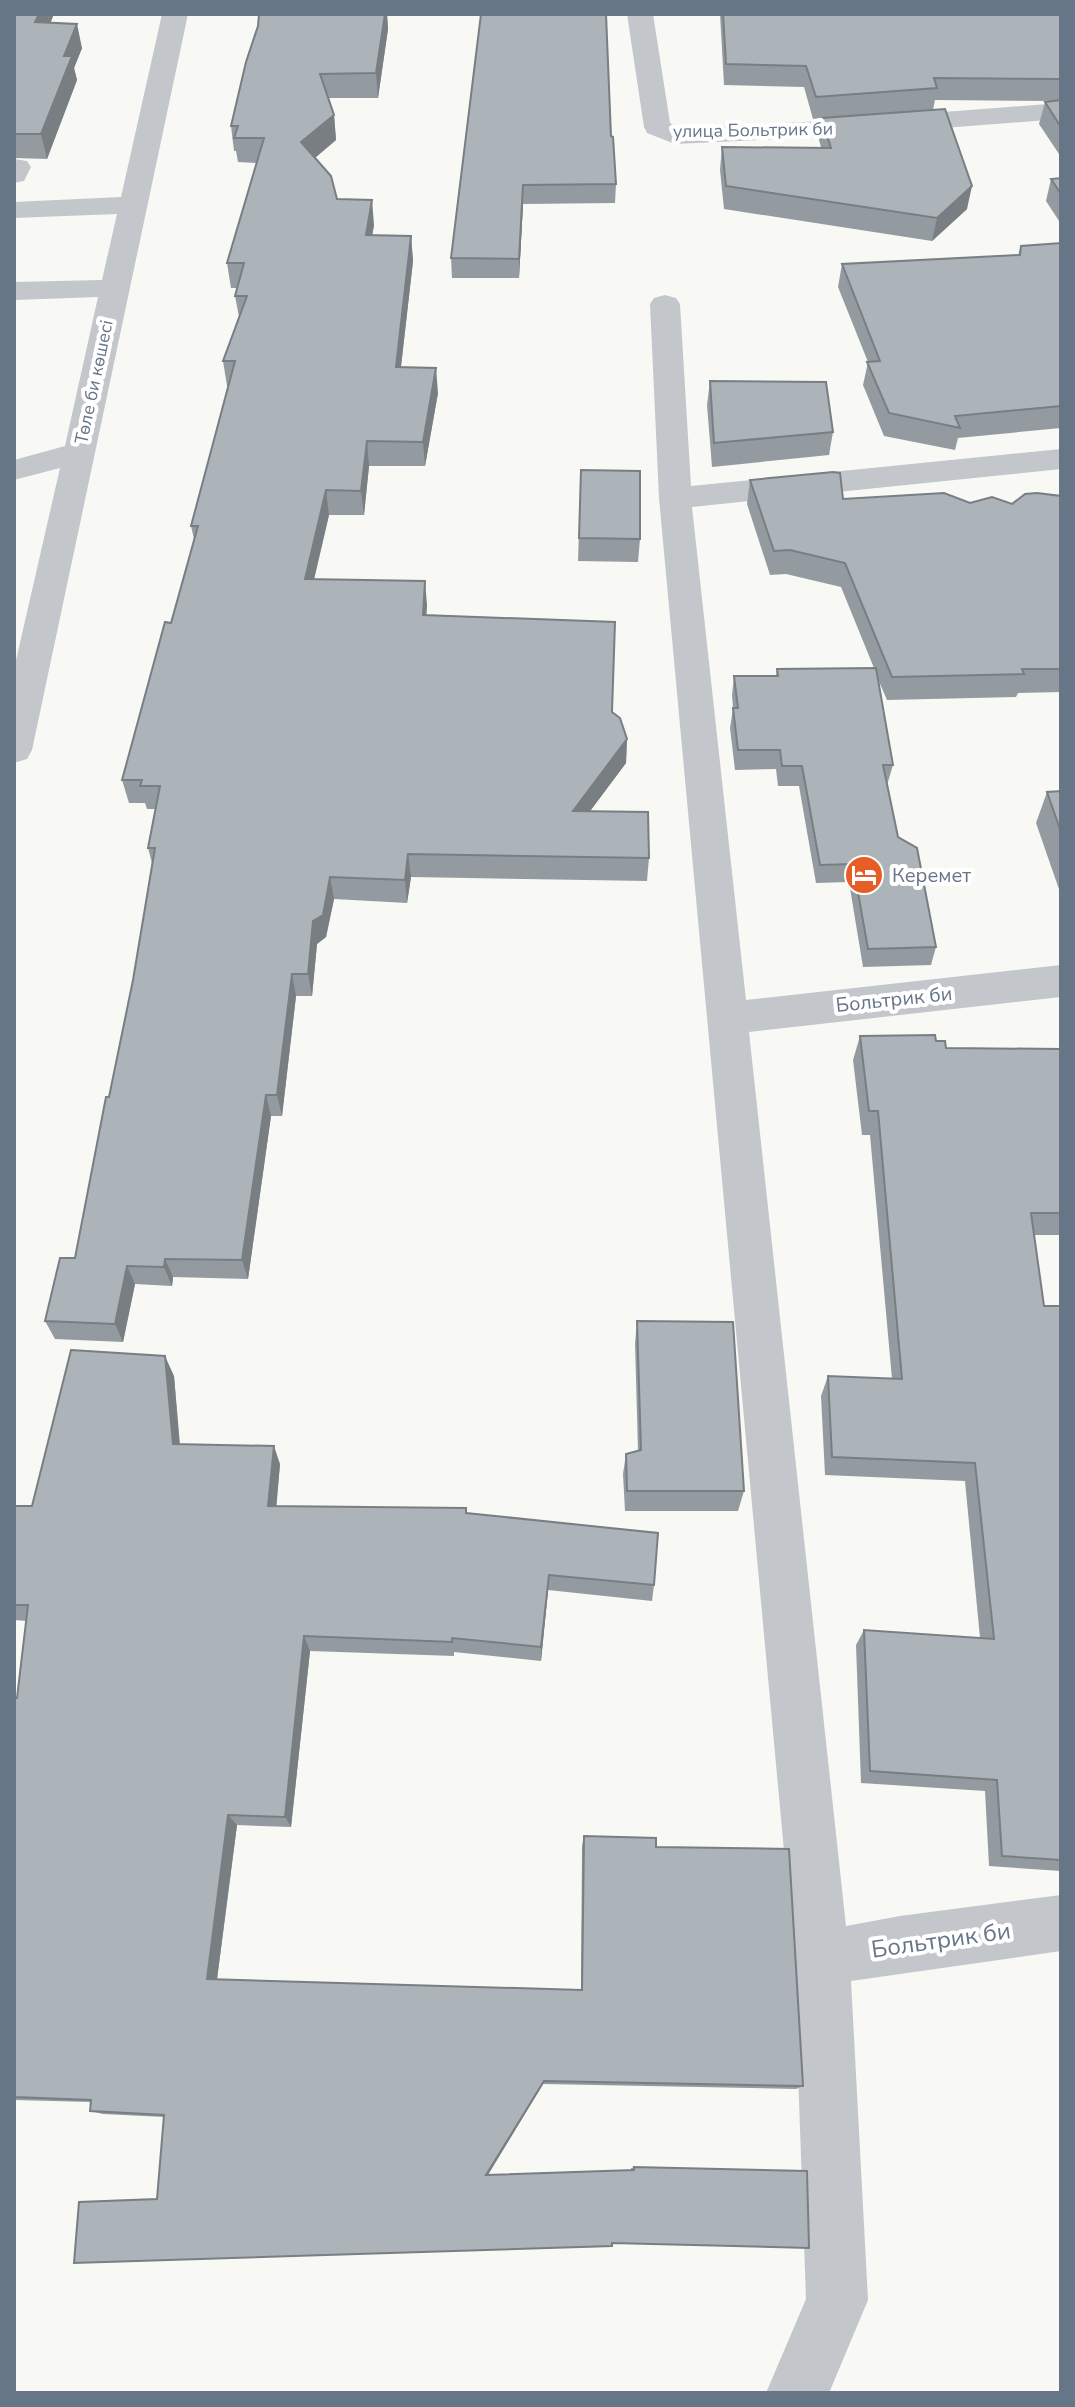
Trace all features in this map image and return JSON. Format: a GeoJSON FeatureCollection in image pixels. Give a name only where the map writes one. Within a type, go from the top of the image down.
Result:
{"type":"FeatureCollection","features":[{"type":"Feature","properties":{"kind":"street","name":"Төле би көшесі"},"geometry":{"type":"LineString","coordinates":[[14,750],[175,14]]}},
{"type":"Feature","properties":{"kind":"street","name":"улица Больтрик би"},"geometry":{"type":"LineString","coordinates":[[640,14],[657,127],[675,136],[841,128],[1061,111]]}},
{"type":"Feature","properties":{"kind":"street"},"geometry":{"type":"LineString","coordinates":[[14,210],[132,205]]}},
{"type":"Feature","properties":{"kind":"street"},"geometry":{"type":"LineString","coordinates":[[14,291],[114,288]]}},
{"type":"Feature","properties":{"kind":"street"},"geometry":{"type":"LineString","coordinates":[[665,304],[675,498],[822,1959],[837,2300],[797,2393]]}},
{"type":"Feature","properties":{"kind":"street"},"geometry":{"type":"LineString","coordinates":[[14,470],[79,452]]}},
{"type":"Feature","properties":{"kind":"street"},"geometry":{"type":"LineString","coordinates":[[675,498],[1061,459]]}},
{"type":"Feature","properties":{"kind":"street","name":"Больтрик би"},"geometry":{"type":"LineString","coordinates":[[727,1018],[1061,981]]}},
{"type":"Feature","properties":{"kind":"street","name":"Больтрик би"},"geometry":{"type":"LineString","coordinates":[[822,1959],[900,1944],[1061,1923]]}},
{"type":"Feature","properties":{"kind":"building"},"geometry":{"type":"Polygon","coordinates":[[[14,14],[39,14],[35,22],[77,24],[64,56],[72,56],[41,134],[14,134],[14,14]]]}},
{"type":"Feature","properties":{"kind":"building"},"geometry":{"type":"Polygon","coordinates":[[[259,14],[385,14],[376,73],[320,74],[334,115],[301,142],[331,176],[337,199],[372,200],[366,235],[411,236],[396,367],[436,368],[423,442],[367,441],[361,491],[326,490],[305,579],[425,581],[423,615],[615,622],[612,712],[620,718],[627,739],[573,811],[648,812],[649,858],[408,854],[405,880],[330,877],[323,915],[313,921],[308,974],[292,974],[277,1095],[266,1095],[242,1260],[165,1259],[164,1267],[127,1266],[115,1324],[45,1321],[60,1258],[75,1258],[106,1097],[109,1097],[133,980],[155,848],[148,848],[160,786],[140,786],[142,780],[122,780],[165,622],[171,623],[198,526],[191,526],[235,361],[223,361],[247,296],[235,296],[244,263],[227,263],[264,138],[234,138],[238,126],[231,126],[259,14]]]}},
{"type":"Feature","properties":{"kind":"building"},"geometry":{"type":"Polygon","coordinates":[[[481,14],[606,14],[616,184],[523,185],[519,259],[451,258],[481,14]]]}},
{"type":"Feature","properties":{"kind":"building"},"geometry":{"type":"Polygon","coordinates":[[[723,14],[1061,14],[1061,79],[934,78],[937,88],[816,97],[806,66],[726,64],[723,14]]]}},
{"type":"Feature","properties":{"kind":"building"},"geometry":{"type":"Polygon","coordinates":[[[1061,100],[1061,127],[1045,102],[1061,100]]]}},
{"type":"Feature","properties":{"kind":"building"},"geometry":{"type":"Polygon","coordinates":[[[945,109],[972,186],[937,218],[726,186],[722,147],[831,148],[822,118],[945,109]]]}},
{"type":"Feature","properties":{"kind":"building"},"geometry":{"type":"Polygon","coordinates":[[[1061,178],[1061,194],[1051,179],[1061,178]]]}},
{"type":"Feature","properties":{"kind":"building"},"geometry":{"type":"Polygon","coordinates":[[[1061,243],[1061,406],[955,416],[960,428],[889,413],[867,362],[880,361],[842,264],[1020,255],[1021,246],[1061,243]]]}},
{"type":"Feature","properties":{"kind":"building"},"geometry":{"type":"Polygon","coordinates":[[[710,381],[826,382],[833,432],[714,443],[710,381]]]}},
{"type":"Feature","properties":{"kind":"building"},"geometry":{"type":"Polygon","coordinates":[[[581,470],[640,471],[640,539],[579,538],[581,470]]]}},
{"type":"Feature","properties":{"kind":"building"},"geometry":{"type":"Polygon","coordinates":[[[840,473],[843,499],[944,493],[970,503],[992,497],[1012,504],[1025,494],[1061,496],[1061,669],[1022,669],[1024,674],[892,677],[845,563],[790,550],[774,551],[750,480],[840,473]]]}},
{"type":"Feature","properties":{"kind":"building"},"geometry":{"type":"Polygon","coordinates":[[[876,668],[893,765],[883,765],[898,837],[917,848],[936,947],[868,949],[853,864],[820,865],[802,766],[782,766],[780,750],[738,750],[733,708],[738,708],[734,676],[778,676],[777,669],[876,668]]]}},
{"type":"Feature","properties":{"kind":"building"},"geometry":{"type":"Polygon","coordinates":[[[1061,791],[1061,832],[1047,792],[1061,791]]]}},
{"type":"Feature","properties":{"kind":"building"},"geometry":{"type":"Polygon","coordinates":[[[935,1035],[936,1041],[945,1041],[946,1048],[1061,1049],[1061,1213],[1031,1213],[1044,1306],[1061,1306],[1061,1860],[1002,1856],[997,1780],[870,1771],[864,1630],[994,1639],[975,1463],[832,1457],[828,1376],[902,1379],[878,1111],[869,1111],[860,1036],[935,1035]]]}},
{"type":"Feature","properties":{"kind":"building"},"geometry":{"type":"Polygon","coordinates":[[[637,1321],[733,1322],[744,1491],[627,1491],[626,1454],[641,1450],[637,1321]]]}},
{"type":"Feature","properties":{"kind":"building"},"geometry":{"type":"Polygon","coordinates":[[[71,1350],[165,1356],[173,1444],[274,1446],[268,1506],[466,1508],[466,1513],[658,1533],[654,1585],[549,1575],[541,1647],[452,1638],[452,1642],[304,1636],[285,1817],[228,1815],[207,1979],[582,1990],[584,1836],[656,1838],[656,1847],[789,1849],[803,2086],[544,2081],[486,2175],[634,2170],[634,2167],[807,2171],[809,2248],[612,2243],[612,2246],[74,2263],[79,2202],[157,2199],[164,2115],[90,2111],[91,2100],[14,2097],[14,1698],[17,1698],[28,1605],[14,1605],[14,1506],[32,1506],[71,1350]]]}},
{"type":"Feature","properties":{"kind":"place","name":"Керемет"},"geometry":{"type":"Point","coordinates":[864,875]}}]}
